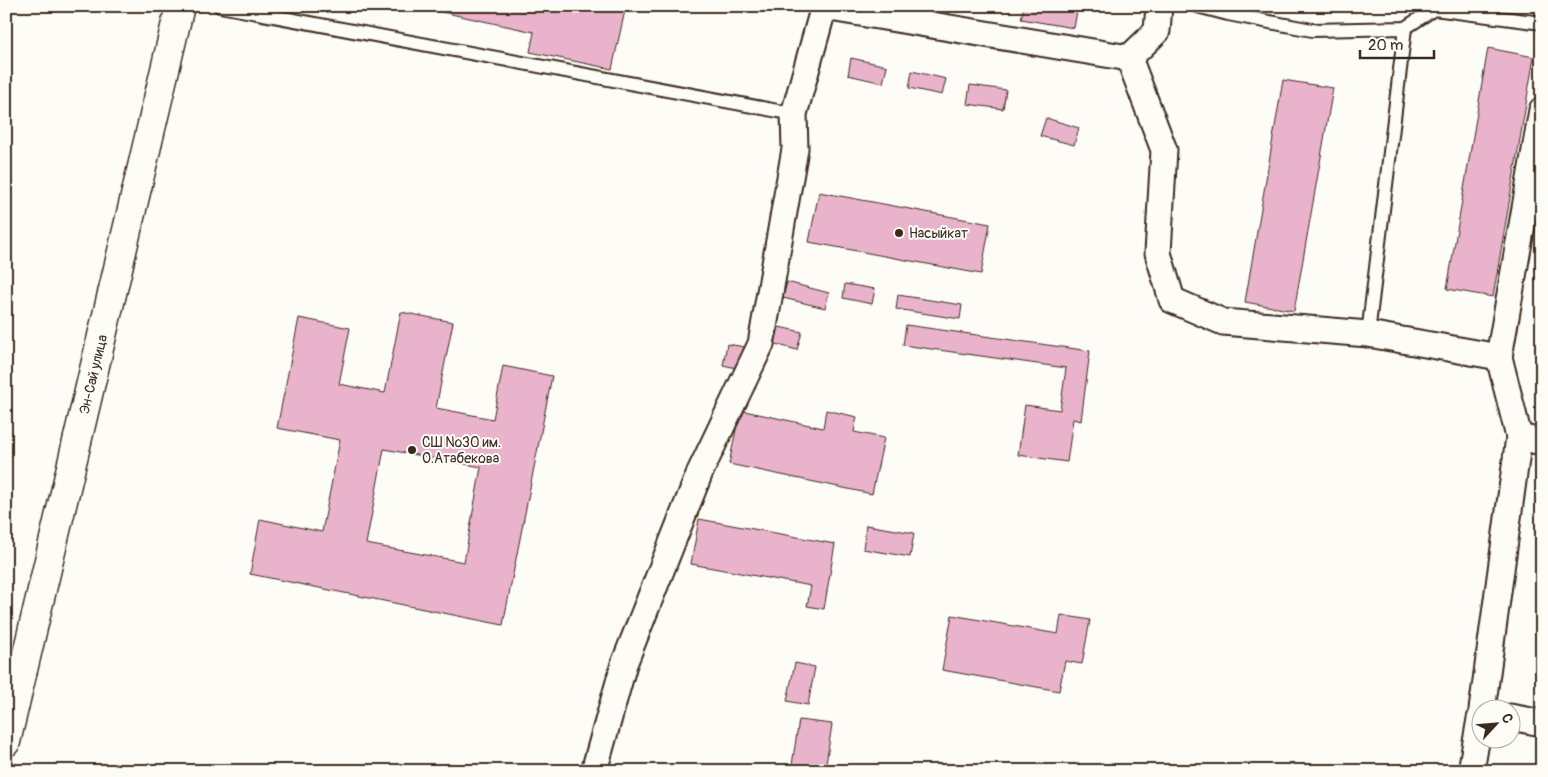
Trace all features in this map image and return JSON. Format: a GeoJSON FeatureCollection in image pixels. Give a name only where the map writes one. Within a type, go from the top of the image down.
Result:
{"type":"FeatureCollection","features":[{"type":"Feature","properties":{"kind":"street","name":"Эн-Сай улица"},"geometry":{"type":"LineString","coordinates":[[6,742],[180,6]]}},
{"type":"Feature","properties":{"kind":"street"},"geometry":{"type":"LineString","coordinates":[[594,771],[624,664],[700,472],[761,344],[795,149],[794,114],[824,6],[1129,58]]}},
{"type":"Feature","properties":{"kind":"street"},"geometry":{"type":"LineString","coordinates":[[1129,58],[1156,31],[1159,6]]}},
{"type":"Feature","properties":{"kind":"street"},"geometry":{"type":"LineString","coordinates":[[1129,58],[1164,150],[1158,253],[1172,300],[1224,322],[1368,334],[1499,357]]}},
{"type":"Feature","properties":{"kind":"street"},"geometry":{"type":"LineString","coordinates":[[1484,700],[1530,440],[1499,357],[1542,110]]}},
{"type":"Feature","properties":{"kind":"street"},"geometry":{"type":"LineString","coordinates":[[1520,720],[1542,723]]}},
{"type":"Feature","properties":{"kind":"street"},"geometry":{"type":"LineString","coordinates":[[1471,771],[1475,750]]}},
{"type":"Feature","properties":{"kind":"lane"},"geometry":{"type":"LineString","coordinates":[[220,6],[794,114]]}},
{"type":"Feature","properties":{"kind":"lane"},"geometry":{"type":"LineString","coordinates":[[1197,6],[1312,30],[1404,28],[1434,9],[1542,23]]}},
{"type":"Feature","properties":{"kind":"lane"},"geometry":{"type":"LineString","coordinates":[[1368,334],[1404,28]]}},
{"type":"Feature","properties":{"kind":"building"},"geometry":{"type":"Polygon","coordinates":[[[414,6],[626,6],[612,69],[530,52],[534,32],[414,6]]]}},
{"type":"Feature","properties":{"kind":"building"},"geometry":{"type":"Polygon","coordinates":[[[921,6],[950,6],[948,18],[920,12],[921,6]]]}},
{"type":"Feature","properties":{"kind":"building"},"geometry":{"type":"Polygon","coordinates":[[[1024,6],[1078,6],[1074,28],[1021,19],[1024,6]]]}},
{"type":"Feature","properties":{"kind":"building"},"geometry":{"type":"Polygon","coordinates":[[[1488,48],[1534,57],[1493,297],[1447,289],[1488,48]]]}},
{"type":"Feature","properties":{"kind":"building"},"geometry":{"type":"Polygon","coordinates":[[[851,58],[887,66],[883,83],[848,75],[851,58]]]}},
{"type":"Feature","properties":{"kind":"building"},"geometry":{"type":"Polygon","coordinates":[[[912,71],[946,79],[942,95],[909,88],[912,71]]]}},
{"type":"Feature","properties":{"kind":"building"},"geometry":{"type":"Polygon","coordinates":[[[1283,80],[1333,88],[1294,311],[1245,302],[1283,80]]]}},
{"type":"Feature","properties":{"kind":"building"},"geometry":{"type":"Polygon","coordinates":[[[970,85],[1006,90],[1003,109],[967,104],[970,85]]]}},
{"type":"Feature","properties":{"kind":"building"},"geometry":{"type":"Polygon","coordinates":[[[1046,118],[1079,128],[1074,145],[1040,136],[1046,118]]]}},
{"type":"Feature","properties":{"kind":"building"},"geometry":{"type":"Polygon","coordinates":[[[819,192],[990,224],[981,274],[809,242],[819,192]]]}},
{"type":"Feature","properties":{"kind":"building"},"geometry":{"type":"Polygon","coordinates":[[[787,282],[829,293],[825,308],[783,298],[787,282]]]}},
{"type":"Feature","properties":{"kind":"building"},"geometry":{"type":"Polygon","coordinates":[[[845,284],[875,289],[872,304],[843,298],[845,284]]]}},
{"type":"Feature","properties":{"kind":"building"},"geometry":{"type":"Polygon","coordinates":[[[898,295],[962,305],[960,319],[896,309],[898,295]]]}},
{"type":"Feature","properties":{"kind":"building"},"geometry":{"type":"Polygon","coordinates":[[[401,312],[453,322],[436,408],[493,419],[503,366],[552,376],[503,625],[250,574],[260,519],[322,532],[340,440],[277,428],[299,318],[350,328],[339,384],[385,393],[401,312]],[[384,449],[366,544],[464,562],[481,467],[384,449]]]}},
{"type":"Feature","properties":{"kind":"building"},"geometry":{"type":"Polygon","coordinates":[[[906,325],[1090,351],[1081,421],[1073,419],[1067,462],[1018,455],[1025,405],[1060,410],[1066,368],[903,345],[906,325]]]}},
{"type":"Feature","properties":{"kind":"building"},"geometry":{"type":"Polygon","coordinates":[[[779,327],[802,332],[797,350],[775,344],[779,327]]]}},
{"type":"Feature","properties":{"kind":"building"},"geometry":{"type":"Polygon","coordinates":[[[727,344],[745,347],[741,369],[723,365],[727,344]]]}},
{"type":"Feature","properties":{"kind":"building"},"geometry":{"type":"Polygon","coordinates":[[[740,410],[823,428],[826,410],[857,417],[854,432],[884,438],[872,494],[729,464],[740,410]]]}},
{"type":"Feature","properties":{"kind":"building"},"geometry":{"type":"Polygon","coordinates":[[[699,519],[835,544],[824,609],[807,606],[811,586],[691,564],[699,519]]]}},
{"type":"Feature","properties":{"kind":"building"},"geometry":{"type":"Polygon","coordinates":[[[866,525],[914,533],[910,557],[863,549],[866,525]]]}},
{"type":"Feature","properties":{"kind":"building"},"geometry":{"type":"Polygon","coordinates":[[[952,615],[1058,634],[1061,615],[1090,620],[1082,664],[1065,661],[1059,691],[942,670],[952,615]]]}},
{"type":"Feature","properties":{"kind":"building"},"geometry":{"type":"Polygon","coordinates":[[[795,663],[815,667],[808,705],[787,701],[795,663]]]}},
{"type":"Feature","properties":{"kind":"building"},"geometry":{"type":"Polygon","coordinates":[[[799,720],[832,724],[825,771],[791,771],[799,720]]]}},
{"type":"Feature","properties":{"kind":"place","name":"Насыйкат"},"geometry":{"type":"Point","coordinates":[899,233]}},
{"type":"Feature","properties":{"kind":"place","name":"СШ №30 им. О.Атабекова"},"geometry":{"type":"Point","coordinates":[412,450]}}]}
